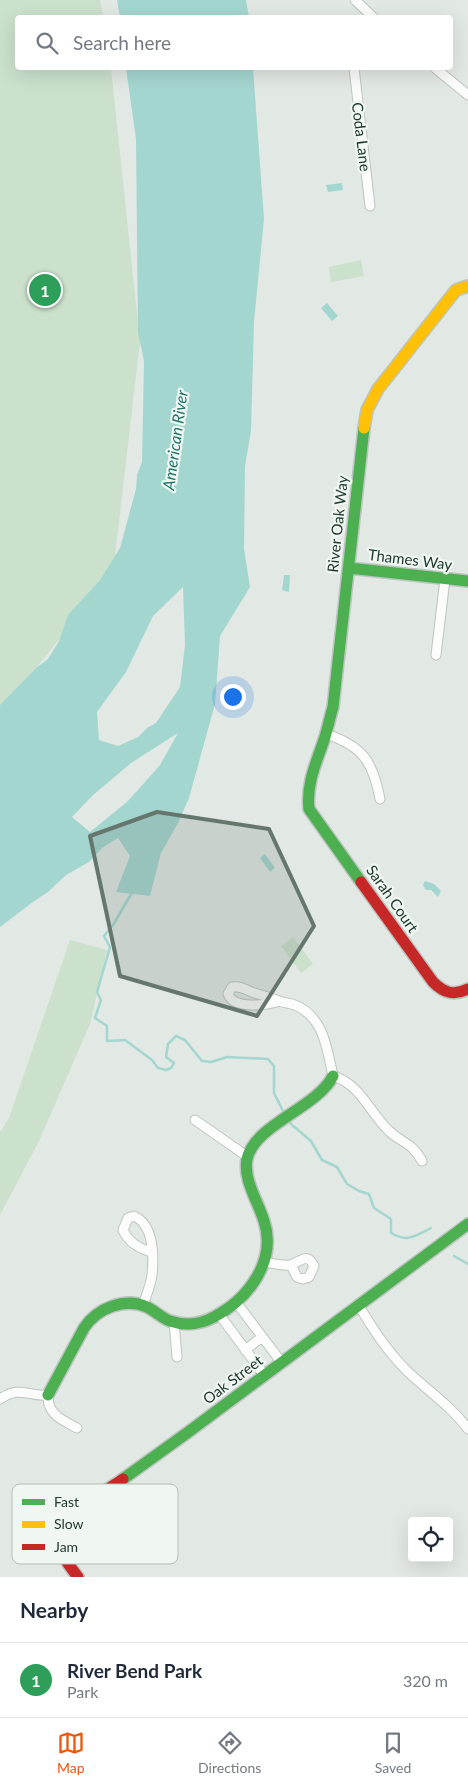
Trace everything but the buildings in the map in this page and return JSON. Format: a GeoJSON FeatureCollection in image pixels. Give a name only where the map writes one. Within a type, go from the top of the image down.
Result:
{"type":"FeatureCollection","features":[{"type":"Feature","properties":{"kind":"street"},"geometry":{"type":"LineString","coordinates":[[355,0],[371,15]]}},
{"type":"Feature","properties":{"kind":"street","name":"Coda Lane"},"geometry":{"type":"LineString","coordinates":[[354,70],[370,206]]}},
{"type":"Feature","properties":{"kind":"street"},"geometry":{"type":"LineString","coordinates":[[437,70],[468,95]]}},
{"type":"Feature","properties":{"kind":"street","name":"River Oak Way"},"geometry":{"type":"LineString","coordinates":[[307,799],[308,784],[326,734],[333,707],[362,437],[368,410],[378,389],[456,290],[468,286]]}},
{"type":"Feature","properties":{"kind":"street","name":"Thames Way"},"geometry":{"type":"LineString","coordinates":[[349,568],[468,581]]}},
{"type":"Feature","properties":{"kind":"street"},"geometry":{"type":"LineString","coordinates":[[436,655],[445,579]]}},
{"type":"Feature","properties":{"kind":"street"},"geometry":{"type":"LineString","coordinates":[[326,734],[345,741],[361,752],[369,763],[380,799]]}},
{"type":"Feature","properties":{"kind":"street","name":"Sarah Court"},"geometry":{"type":"LineString","coordinates":[[307,799],[309,809],[433,982],[443,991],[452,994],[468,989]]}},
{"type":"Feature","properties":{"kind":"street"},"geometry":{"type":"LineString","coordinates":[[77,1428],[53,1412],[48,1405],[48,1395],[86,1325],[91,1320],[102,1311],[114,1306],[143,1305],[162,1318],[174,1322],[189,1324],[202,1322],[219,1314],[236,1302],[255,1282],[267,1251],[266,1231],[251,1189],[248,1175],[248,1157],[259,1138],[324,1088],[333,1076],[326,1044],[319,1026],[308,1012],[294,1004],[280,1001],[271,996],[254,994],[237,986],[232,987],[228,994],[238,1003],[266,1006],[280,1001]]}},
{"type":"Feature","properties":{"kind":"street"},"geometry":{"type":"LineString","coordinates":[[333,1076],[344,1079],[354,1087],[386,1128],[411,1145],[422,1161]]}},
{"type":"Feature","properties":{"kind":"street"},"geometry":{"type":"LineString","coordinates":[[195,1120],[248,1157]]}},
{"type":"Feature","properties":{"kind":"street","name":"Oak Street"},"geometry":{"type":"LineString","coordinates":[[115,1484],[282,1363],[468,1224]]}},
{"type":"Feature","properties":{"kind":"street"},"geometry":{"type":"LineString","coordinates":[[143,1305],[152,1276],[152,1252]]}},
{"type":"Feature","properties":{"kind":"street"},"geometry":{"type":"LineString","coordinates":[[264,1262],[291,1265]]}},
{"type":"Feature","properties":{"kind":"street"},"geometry":{"type":"LineString","coordinates":[[236,1302],[282,1363]]}},
{"type":"Feature","properties":{"kind":"street"},"geometry":{"type":"LineString","coordinates":[[359,1306],[374,1331],[390,1352],[407,1371],[454,1412],[468,1429]]}},
{"type":"Feature","properties":{"kind":"street"},"geometry":{"type":"LineString","coordinates":[[219,1314],[264,1376]]}},
{"type":"Feature","properties":{"kind":"street"},"geometry":{"type":"LineString","coordinates":[[174,1322],[177,1357]]}},
{"type":"Feature","properties":{"kind":"street"},"geometry":{"type":"LineString","coordinates":[[245,1350],[262,1337]]}},
{"type":"Feature","properties":{"kind":"street"},"geometry":{"type":"LineString","coordinates":[[0,1399],[10,1392],[17,1391],[37,1396],[48,1395]]}},
{"type":"Feature","properties":{"kind":"street","name":"Oak Street"},"geometry":{"type":"LineString","coordinates":[[69,1564],[78,1577]]}},
{"type":"Feature","properties":{"kind":"highlighted area"},"geometry":{"type":"Polygon","coordinates":[[[157,812],[269,829],[314,926],[257,1016],[120,976],[90,836],[157,812]]]}},
{"type":"Feature","properties":{"kind":"green space"},"geometry":{"type":"Polygon","coordinates":[[[0,0],[100,0],[103,15],[15,15],[15,70],[111,70],[140,342],[113,573],[36,668],[0,705],[0,0]]]}},
{"type":"Feature","properties":{"kind":"green space"},"geometry":{"type":"Polygon","coordinates":[[[361,260],[364,276],[331,282],[329,267],[361,260]]]}},
{"type":"Feature","properties":{"kind":"green space"},"geometry":{"type":"Polygon","coordinates":[[[293,937],[313,964],[301,973],[281,946],[293,937]]]}},
{"type":"Feature","properties":{"kind":"green space"},"geometry":{"type":"Polygon","coordinates":[[[70,940],[107,950],[90,1024],[39,1141],[0,1215],[0,1132],[9,1118],[70,940]]]}},
{"type":"Feature","properties":{"kind":"water"},"geometry":{"type":"Polygon","coordinates":[[[117,0],[246,0],[249,15],[120,15],[117,0]]]}},
{"type":"Feature","properties":{"kind":"water","name":"American River"},"geometry":{"type":"Polygon","coordinates":[[[126,70],[253,70],[264,219],[254,322],[251,431],[245,466],[244,549],[250,587],[220,636],[215,704],[189,798],[178,823],[161,853],[150,896],[116,892],[130,856],[118,838],[102,848],[89,862],[66,875],[48,892],[0,927],[0,705],[36,668],[48,659],[59,641],[68,615],[100,580],[120,548],[136,489],[137,475],[142,462],[144,361],[138,333],[136,139],[126,70]],[[183,587],[153,616],[126,672],[97,712],[99,740],[118,746],[138,737],[147,728],[156,723],[180,687],[185,645],[183,587]],[[178,733],[131,763],[92,796],[72,817],[90,832],[128,801],[160,765],[178,733]]]}},
{"type":"Feature","properties":{"kind":"water"},"geometry":{"type":"Polygon","coordinates":[[[342,183],[343,190],[328,192],[326,185],[342,183]]]}},
{"type":"Feature","properties":{"kind":"water"},"geometry":{"type":"Polygon","coordinates":[[[327,303],[338,316],[332,321],[321,308],[327,303]]]}},
{"type":"Feature","properties":{"kind":"water"},"geometry":{"type":"Polygon","coordinates":[[[284,575],[290,575],[289,592],[282,590],[284,575]]]}},
{"type":"Feature","properties":{"kind":"water"},"geometry":{"type":"Polygon","coordinates":[[[265,854],[275,868],[270,872],[260,858],[265,854]]]}},
{"type":"Feature","properties":{"kind":"water"},"geometry":{"type":"Polygon","coordinates":[[[425,881],[434,884],[441,891],[438,897],[431,890],[426,890],[423,885],[425,881]]]}},
{"type":"Feature","properties":{"kind":"waterway"},"geometry":{"type":"LineString","coordinates":[[133,891],[113,925],[104,936],[110,947],[97,992],[101,1000],[95,1018],[107,1026],[107,1041],[125,1040],[152,1060],[158,1068],[166,1070],[171,1068],[174,1063],[166,1057],[168,1044],[176,1036],[185,1040],[202,1061],[211,1062],[227,1057],[268,1059],[274,1066],[274,1093],[285,1115]]}},
{"type":"Feature","properties":{"kind":"waterway"},"geometry":{"type":"LineString","coordinates":[[288,1120],[311,1141],[322,1160],[337,1167],[347,1184],[369,1194],[374,1208],[391,1219],[391,1233],[407,1238],[416,1236],[431,1228]]}},
{"type":"Feature","properties":{"kind":"waterway"},"geometry":{"type":"LineString","coordinates":[[454,1256],[468,1264]]}},
{"type":"Feature","properties":{"kind":"traffic: fast"},"geometry":{"type":"LineString","coordinates":[[361,882],[309,809],[308,799],[313,772],[333,707],[364,428]]}},
{"type":"Feature","properties":{"kind":"traffic: fast"},"geometry":{"type":"LineString","coordinates":[[349,568],[468,581]]}},
{"type":"Feature","properties":{"kind":"traffic: fast"},"geometry":{"type":"LineString","coordinates":[[48,1395],[84,1328],[96,1315],[104,1310],[121,1304],[139,1304],[170,1321],[193,1324],[214,1317],[227,1309],[249,1289],[263,1264],[267,1250],[267,1236],[264,1221],[249,1183],[246,1167],[247,1159],[252,1147],[262,1136],[314,1098],[333,1076]]}},
{"type":"Feature","properties":{"kind":"traffic: fast"},"geometry":{"type":"LineString","coordinates":[[123,1479],[468,1224]]}},
{"type":"Feature","properties":{"kind":"traffic: slow"},"geometry":{"type":"LineString","coordinates":[[364,428],[367,410],[378,389],[456,290],[468,286]]}},
{"type":"Feature","properties":{"kind":"traffic: jam"},"geometry":{"type":"LineString","coordinates":[[361,882],[433,982],[441,989],[449,992],[454,993],[468,989]]}},
{"type":"Feature","properties":{"kind":"traffic: jam"},"geometry":{"type":"LineString","coordinates":[[116,1484],[123,1479]]}},
{"type":"Feature","properties":{"kind":"traffic: jam"},"geometry":{"type":"LineString","coordinates":[[69,1564],[78,1577]]}},
{"type":"Feature","properties":{"kind":"place","name":"River Bend Park"},"geometry":{"type":"Point","coordinates":[45,290]}}]}
